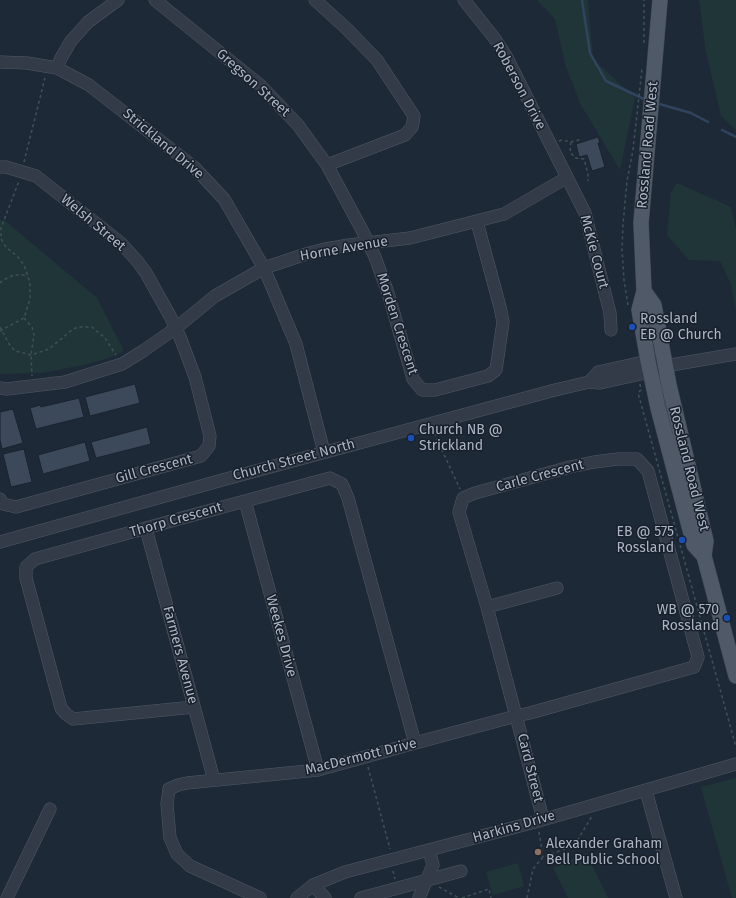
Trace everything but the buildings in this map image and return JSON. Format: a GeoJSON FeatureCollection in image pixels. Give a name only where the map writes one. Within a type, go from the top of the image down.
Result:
{"type":"FeatureCollection","features":[{"type":"Feature","properties":{"kind":"main road","name":"Rossland Road West"},"geometry":{"type":"LineString","coordinates":[[660,0],[650,47],[640,151],[644,290],[639,310],[658,408],[694,545],[704,556]]}},
{"type":"Feature","properties":{"kind":"main road","name":"Rossland Road West"},"geometry":{"type":"LineString","coordinates":[[651,369],[706,541],[704,556],[735,672]]}},
{"type":"Feature","properties":{"kind":"street"},"geometry":{"type":"LineString","coordinates":[[57,68],[71,40],[88,22],[118,0]]}},
{"type":"Feature","properties":{"kind":"street","name":"Gregson Street"},"geometry":{"type":"LineString","coordinates":[[155,0],[260,85],[298,124],[327,165],[368,244]]}},
{"type":"Feature","properties":{"kind":"street"},"geometry":{"type":"LineString","coordinates":[[315,0],[347,29],[377,60],[414,116],[412,127],[405,135],[327,165]]}},
{"type":"Feature","properties":{"kind":"street","name":"Roberson Drive"},"geometry":{"type":"LineString","coordinates":[[464,0],[495,39],[506,56],[566,178]]}},
{"type":"Feature","properties":{"kind":"street","name":"Strickland Drive"},"geometry":{"type":"LineString","coordinates":[[0,62],[27,63],[57,68],[90,85],[194,167],[224,199],[264,268],[296,344],[324,452]]}},
{"type":"Feature","properties":{"kind":"street","name":"Welsh Street"},"geometry":{"type":"LineString","coordinates":[[0,167],[6,167],[36,176],[121,243],[146,273],[176,328]]}},
{"type":"Feature","properties":{"kind":"street","name":"Horne Avenue"},"geometry":{"type":"LineString","coordinates":[[0,388],[7,389],[65,382],[122,364],[176,328],[215,296],[264,268],[325,249],[410,238],[504,214],[566,178]]}},
{"type":"Feature","properties":{"kind":"street","name":"McKie Court"},"geometry":{"type":"LineString","coordinates":[[566,178],[585,213],[610,313],[611,330]]}},
{"type":"Feature","properties":{"kind":"street","name":"Morden Crescent"},"geometry":{"type":"LineString","coordinates":[[368,244],[388,293],[413,379],[422,390],[435,390],[488,376],[496,370],[502,322],[500,306],[477,222]]}},
{"type":"Feature","properties":{"kind":"street","name":"Gill Crescent"},"geometry":{"type":"LineString","coordinates":[[0,500],[3,504],[16,507],[201,456],[209,446],[210,436],[196,377],[176,328]]}},
{"type":"Feature","properties":{"kind":"street","name":"Church Street North"},"geometry":{"type":"LineString","coordinates":[[0,542],[324,452],[588,382],[600,383],[651,369],[736,354]]}},
{"type":"Feature","properties":{"kind":"street","name":"Church Street North"},"geometry":{"type":"LineString","coordinates":[[588,382],[598,372],[651,369]]}},
{"type":"Feature","properties":{"kind":"street","name":"Carle Crescent"},"geometry":{"type":"LineString","coordinates":[[462,498],[475,493],[570,467],[618,459],[637,459],[648,471],[698,656]]}},
{"type":"Feature","properties":{"kind":"street","name":"Thorp Crescent"},"geometry":{"type":"LineString","coordinates":[[194,707],[74,719],[66,714],[60,708],[26,578],[26,567],[35,559],[330,478],[342,484],[348,498],[416,743]]}},
{"type":"Feature","properties":{"kind":"street"},"geometry":{"type":"LineString","coordinates":[[462,498],[459,512],[487,607],[516,716]]}},
{"type":"Feature","properties":{"kind":"street","name":"Weekes Drive"},"geometry":{"type":"LineString","coordinates":[[245,502],[318,770]]}},
{"type":"Feature","properties":{"kind":"street","name":"Farmers Avenue"},"geometry":{"type":"LineString","coordinates":[[146,529],[214,780]]}},
{"type":"Feature","properties":{"kind":"street"},"geometry":{"type":"LineString","coordinates":[[487,607],[557,588]]}},
{"type":"Feature","properties":{"kind":"street","name":"MacDermott Drive"},"geometry":{"type":"LineString","coordinates":[[260,898],[190,866],[177,854],[170,838],[167,804],[169,789],[186,783],[318,770],[694,667],[698,656]]}},
{"type":"Feature","properties":{"kind":"street","name":"Card Street"},"geometry":{"type":"LineString","coordinates":[[516,716],[543,819]]}},
{"type":"Feature","properties":{"kind":"street","name":"Harkins Drive"},"geometry":{"type":"LineString","coordinates":[[297,898],[313,885],[345,872],[646,791],[736,764]]}},
{"type":"Feature","properties":{"kind":"street"},"geometry":{"type":"LineString","coordinates":[[646,791],[676,898]]}},
{"type":"Feature","properties":{"kind":"street"},"geometry":{"type":"LineString","coordinates":[[7,898],[50,809]]}},
{"type":"Feature","properties":{"kind":"street"},"geometry":{"type":"LineString","coordinates":[[418,898],[430,882],[433,865],[429,850]]}},
{"type":"Feature","properties":{"kind":"street"},"geometry":{"type":"LineString","coordinates":[[362,898],[430,882],[461,871]]}},
{"type":"Feature","properties":{"kind":"street"},"geometry":{"type":"LineString","coordinates":[[313,885],[325,898]]}},
{"type":"Feature","properties":{"kind":"path"},"geometry":{"type":"LineString","coordinates":[[644,0],[650,47]]}},
{"type":"Feature","properties":{"kind":"path"},"geometry":{"type":"LineString","coordinates":[[629,310],[624,280],[622,249],[627,181],[640,151],[642,68]]}},
{"type":"Feature","properties":{"kind":"path"},"geometry":{"type":"LineString","coordinates":[[1,330],[24,318],[30,299],[30,282],[24,265],[18,257],[6,247],[1,239],[1,228],[22,171],[45,78]]}},
{"type":"Feature","properties":{"kind":"path"},"geometry":{"type":"LineString","coordinates":[[550,146],[562,140],[571,142],[582,139]]}},
{"type":"Feature","properties":{"kind":"path"},"geometry":{"type":"LineString","coordinates":[[571,142],[570,152],[575,158],[584,159],[588,174],[588,181]]}},
{"type":"Feature","properties":{"kind":"path"},"geometry":{"type":"LineString","coordinates":[[0,283],[14,275],[28,275]]}},
{"type":"Feature","properties":{"kind":"path"},"geometry":{"type":"LineString","coordinates":[[24,318],[32,327],[34,334],[31,355],[32,376]]}},
{"type":"Feature","properties":{"kind":"path"},"geometry":{"type":"LineString","coordinates":[[0,327],[9,344],[15,351],[31,355],[50,349],[70,332],[79,327],[92,327],[105,338],[117,357]]}},
{"type":"Feature","properties":{"kind":"path"},"geometry":{"type":"LineString","coordinates":[[651,369],[641,390],[638,393],[736,747]]}},
{"type":"Feature","properties":{"kind":"path"},"geometry":{"type":"LineString","coordinates":[[434,433],[460,488],[462,498]]}},
{"type":"Feature","properties":{"kind":"path"},"geometry":{"type":"LineString","coordinates":[[365,758],[390,849]]}},
{"type":"Feature","properties":{"kind":"path"},"geometry":{"type":"LineString","coordinates":[[527,898],[533,869],[543,857],[570,847],[577,841],[592,816],[597,803]]}},
{"type":"Feature","properties":{"kind":"path"},"geometry":{"type":"LineString","coordinates":[[539,831],[543,857]]}},
{"type":"Feature","properties":{"kind":"path"},"geometry":{"type":"LineString","coordinates":[[430,882],[459,898]]}},
{"type":"Feature","properties":{"kind":"path"},"geometry":{"type":"LineString","coordinates":[[462,898],[489,889],[491,898]]}},
{"type":"Feature","properties":{"kind":"green space"},"geometry":{"type":"Polygon","coordinates":[[[537,0],[588,0],[593,59],[635,98],[620,170],[581,105],[566,67],[555,19],[537,0]]]}},
{"type":"Feature","properties":{"kind":"green space"},"geometry":{"type":"Polygon","coordinates":[[[699,0],[736,0],[736,130],[721,116],[706,52],[699,0]]]}},
{"type":"Feature","properties":{"kind":"green space"},"geometry":{"type":"Polygon","coordinates":[[[677,183],[731,207],[736,229],[736,311],[731,284],[720,261],[689,260],[667,235],[671,192],[677,183]]]}},
{"type":"Feature","properties":{"kind":"green space"},"geometry":{"type":"Polygon","coordinates":[[[0,220],[4,220],[97,298],[124,351],[109,358],[88,364],[42,373],[0,374],[0,220]]]}},
{"type":"Feature","properties":{"kind":"green space"},"geometry":{"type":"Polygon","coordinates":[[[736,778],[736,898],[732,898],[701,787],[736,778]]]}},
{"type":"Feature","properties":{"kind":"green space"},"geometry":{"type":"Polygon","coordinates":[[[586,853],[608,898],[568,898],[553,868],[586,853]]]}},
{"type":"Feature","properties":{"kind":"green space"},"geometry":{"type":"Polygon","coordinates":[[[518,863],[524,886],[493,895],[486,872],[518,863]]]}},
{"type":"Feature","properties":{"kind":"waterway"},"geometry":{"type":"LineString","coordinates":[[582,0],[590,53],[606,81],[646,100]]}},
{"type":"Feature","properties":{"kind":"waterway"},"geometry":{"type":"LineString","coordinates":[[656,103],[691,113],[708,122]]}},
{"type":"Feature","properties":{"kind":"waterway"},"geometry":{"type":"LineString","coordinates":[[722,130],[736,137]]}},
{"type":"Feature","properties":{"kind":"place","name":"Rossland EB @ Church"},"geometry":{"type":"Point","coordinates":[632,327]}},
{"type":"Feature","properties":{"kind":"place","name":"Church NB @ Strickland"},"geometry":{"type":"Point","coordinates":[411,438]}},
{"type":"Feature","properties":{"kind":"place","name":"EB @ 575 Rossland"},"geometry":{"type":"Point","coordinates":[682,540]}},
{"type":"Feature","properties":{"kind":"place","name":"WB @ 570 Rossland"},"geometry":{"type":"Point","coordinates":[727,618]}},
{"type":"Feature","properties":{"kind":"place","name":"Alexander Graham Bell Public School"},"geometry":{"type":"Point","coordinates":[538,852]}}]}
